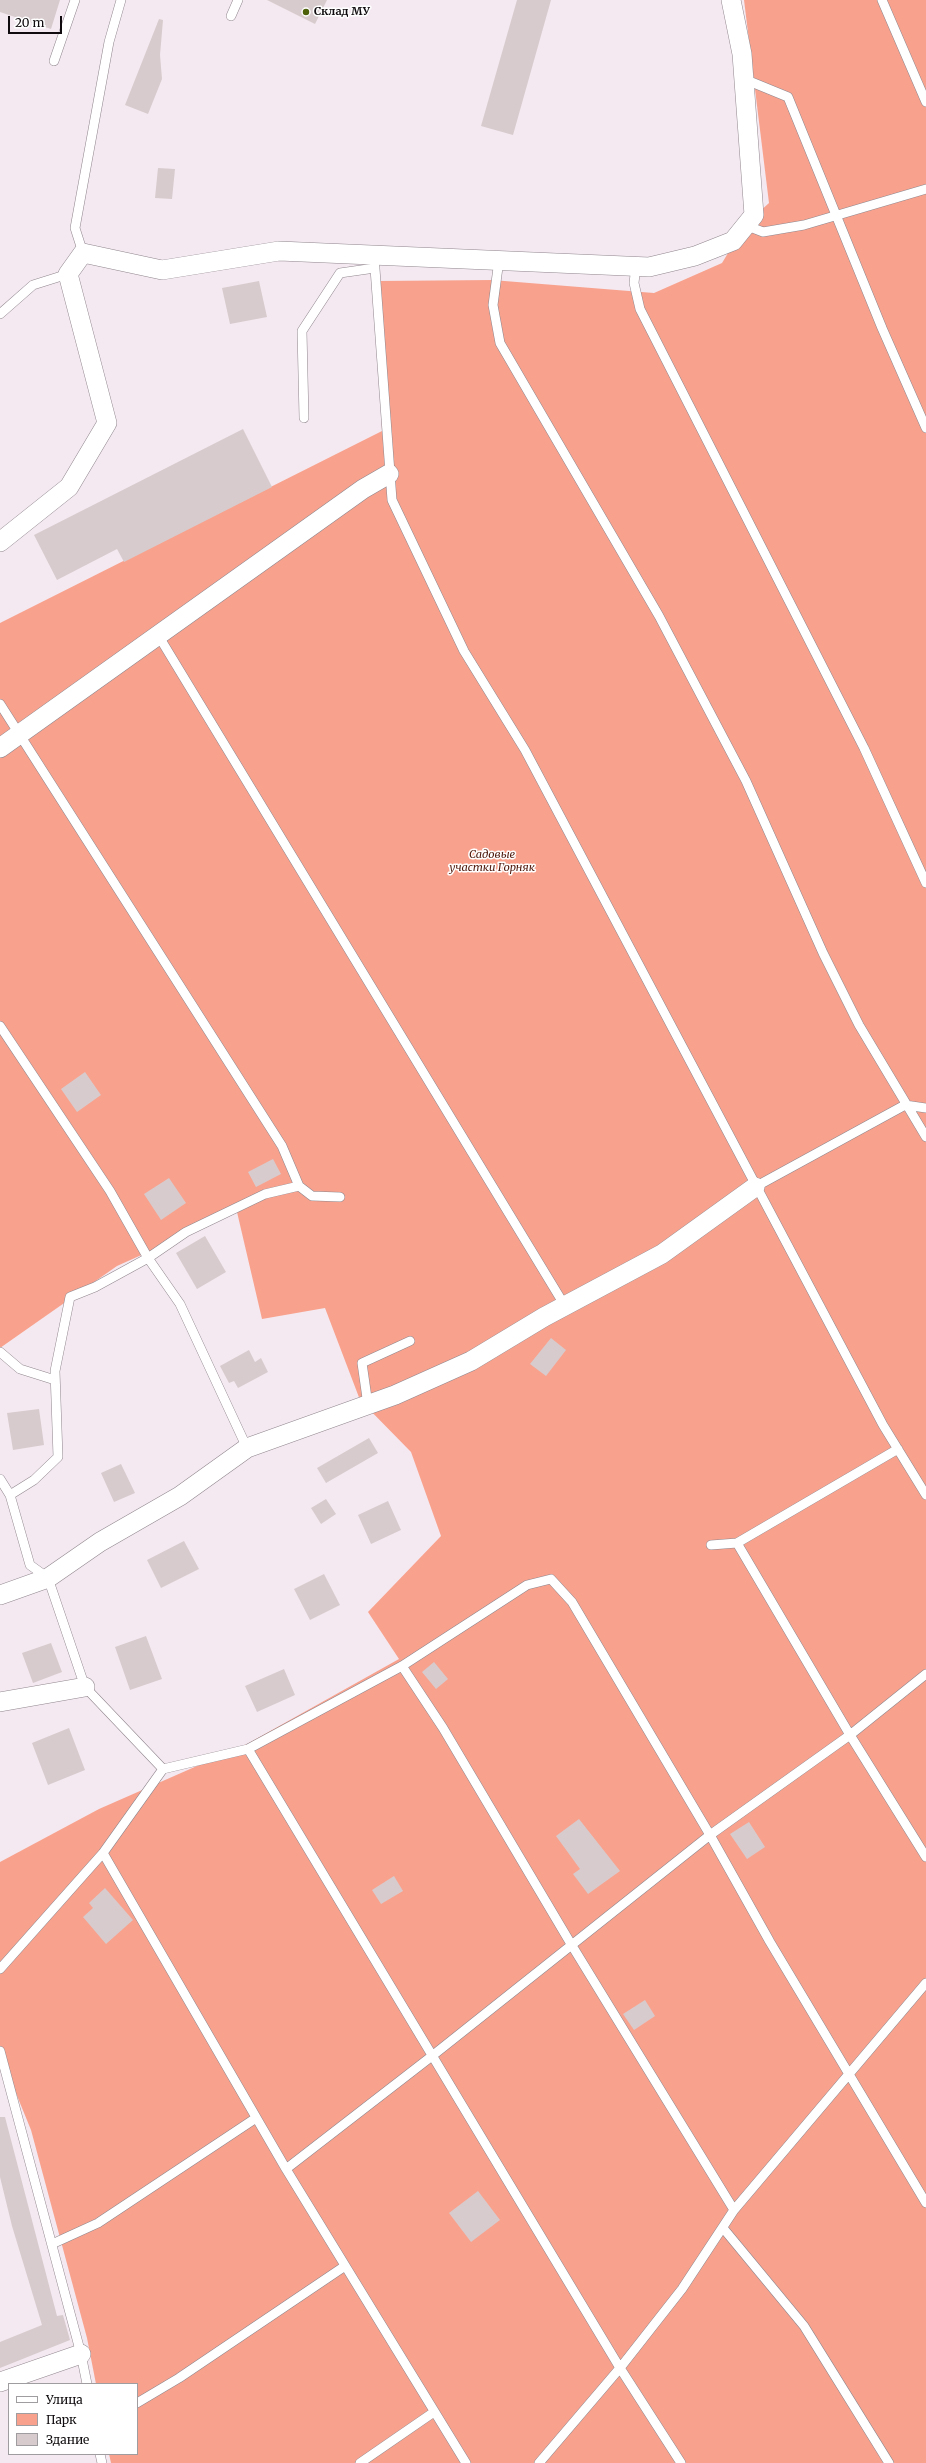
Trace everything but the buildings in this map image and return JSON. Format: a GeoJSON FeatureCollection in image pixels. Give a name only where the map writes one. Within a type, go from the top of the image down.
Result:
{"type":"FeatureCollection","features":[{"type":"Feature","properties":{"kind":"street"},"geometry":{"type":"LineString","coordinates":[[0,542],[69,487],[107,423],[68,274],[83,253],[162,270],[279,251],[375,261],[499,260],[649,267],[695,256],[733,240],[754,215],[742,54],[732,0]]}},
{"type":"Feature","properties":{"kind":"street"},"geometry":{"type":"LineString","coordinates":[[0,748],[363,489],[389,474]]}},
{"type":"Feature","properties":{"kind":"street"},"geometry":{"type":"LineString","coordinates":[[0,1595],[48,1578],[100,1542],[180,1496],[247,1448],[395,1395],[471,1361],[565,1306],[662,1254],[755,1187]]}},
{"type":"Feature","properties":{"kind":"street"},"geometry":{"type":"LineString","coordinates":[[0,1702],[85,1687]]}},
{"type":"Feature","properties":{"kind":"street"},"geometry":{"type":"LineString","coordinates":[[0,2382],[81,2354]]}},
{"type":"Feature","properties":{"kind":"lane"},"geometry":{"type":"LineString","coordinates":[[54,61],[75,0]]}},
{"type":"Feature","properties":{"kind":"lane"},"geometry":{"type":"LineString","coordinates":[[83,253],[75,228],[109,42],[121,0]]}},
{"type":"Feature","properties":{"kind":"lane"},"geometry":{"type":"LineString","coordinates":[[231,16],[238,0]]}},
{"type":"Feature","properties":{"kind":"lane"},"geometry":{"type":"LineString","coordinates":[[882,0],[926,102]]}},
{"type":"Feature","properties":{"kind":"lane"},"geometry":{"type":"LineString","coordinates":[[744,79],[788,97],[800,121],[835,216],[926,428]]}},
{"type":"Feature","properties":{"kind":"lane"},"geometry":{"type":"LineString","coordinates":[[746,225],[763,232],[804,225],[926,189]]}},
{"type":"Feature","properties":{"kind":"lane"},"geometry":{"type":"LineString","coordinates":[[499,260],[493,305],[500,343],[666,630],[746,781],[823,953],[859,1025],[905,1105],[926,1137]]}},
{"type":"Feature","properties":{"kind":"lane"},"geometry":{"type":"LineString","coordinates":[[304,418],[302,330],[340,273],[375,261],[392,500],[464,651],[525,750],[755,1187],[898,1449],[926,1495]]}},
{"type":"Feature","properties":{"kind":"lane"},"geometry":{"type":"LineString","coordinates":[[636,266],[634,284],[640,309],[864,748],[926,883]]}},
{"type":"Feature","properties":{"kind":"lane"},"geometry":{"type":"LineString","coordinates":[[0,314],[33,285],[68,274]]}},
{"type":"Feature","properties":{"kind":"lane"},"geometry":{"type":"LineString","coordinates":[[158,635],[565,1306]]}},
{"type":"Feature","properties":{"kind":"lane"},"geometry":{"type":"LineString","coordinates":[[0,704],[282,1146],[299,1186],[312,1196],[340,1197]]}},
{"type":"Feature","properties":{"kind":"lane"},"geometry":{"type":"LineString","coordinates":[[0,1026],[110,1191],[148,1258],[180,1304],[247,1448]]}},
{"type":"Feature","properties":{"kind":"lane"},"geometry":{"type":"LineString","coordinates":[[755,1187],[905,1105],[926,1108]]}},
{"type":"Feature","properties":{"kind":"lane"},"geometry":{"type":"LineString","coordinates":[[10,1495],[34,1480],[58,1457],[55,1371],[70,1297],[95,1288],[148,1258],[186,1232],[265,1194],[299,1186]]}},
{"type":"Feature","properties":{"kind":"lane"},"geometry":{"type":"LineString","coordinates":[[368,1405],[362,1363],[410,1341]]}},
{"type":"Feature","properties":{"kind":"lane"},"geometry":{"type":"LineString","coordinates":[[0,1352],[20,1369],[55,1380]]}},
{"type":"Feature","properties":{"kind":"lane"},"geometry":{"type":"LineString","coordinates":[[711,1545],[737,1542],[898,1449]]}},
{"type":"Feature","properties":{"kind":"lane"},"geometry":{"type":"LineString","coordinates":[[0,1479],[10,1495],[30,1565],[48,1578],[85,1687],[163,1769]]}},
{"type":"Feature","properties":{"kind":"lane"},"geometry":{"type":"LineString","coordinates":[[737,1542],[850,1735],[926,1857]]}},
{"type":"Feature","properties":{"kind":"lane"},"geometry":{"type":"LineString","coordinates":[[0,1969],[103,1853],[163,1769],[248,1748],[402,1666],[527,1584],[551,1580],[572,1602],[710,1835],[848,2075],[926,2203]]}},
{"type":"Feature","properties":{"kind":"lane"},"geometry":{"type":"LineString","coordinates":[[402,1666],[443,1728],[571,1944],[734,2210]]}},
{"type":"Feature","properties":{"kind":"lane"},"geometry":{"type":"LineString","coordinates":[[286,2170],[710,1835],[850,1735],[926,1674]]}},
{"type":"Feature","properties":{"kind":"lane"},"geometry":{"type":"LineString","coordinates":[[248,1748],[620,2368],[682,2463]]}},
{"type":"Feature","properties":{"kind":"lane"},"geometry":{"type":"LineString","coordinates":[[103,1853],[286,2170],[466,2463]]}},
{"type":"Feature","properties":{"kind":"lane"},"geometry":{"type":"LineString","coordinates":[[539,2463],[620,2368],[682,2290],[734,2210],[926,1983]]}},
{"type":"Feature","properties":{"kind":"lane"},"geometry":{"type":"LineString","coordinates":[[0,2051],[81,2354],[87,2383]]}},
{"type":"Feature","properties":{"kind":"lane"},"geometry":{"type":"LineString","coordinates":[[52,2244],[98,2223],[256,2118]]}},
{"type":"Feature","properties":{"kind":"lane"},"geometry":{"type":"LineString","coordinates":[[723,2228],[804,2326],[889,2463]]}},
{"type":"Feature","properties":{"kind":"lane"},"geometry":{"type":"LineString","coordinates":[[138,2402],[179,2378],[345,2266]]}},
{"type":"Feature","properties":{"kind":"lane"},"geometry":{"type":"LineString","coordinates":[[360,2463],[434,2412]]}},
{"type":"Feature","properties":{"kind":"green space","name":"Садовые участки Горняк"},"geometry":{"type":"Polygon","coordinates":[[[744,0],[926,0],[926,2463],[111,2463],[109,2455],[138,2455],[138,2383],[96,2383],[87,2338],[31,2130],[0,2054],[0,1862],[99,1809],[247,1744],[399,1659],[368,1612],[441,1536],[411,1452],[360,1400],[325,1308],[262,1319],[237,1212],[117,1266],[0,1348],[0,623],[382,431],[378,281],[492,280],[654,293],[722,263],[745,225],[769,203],[744,0]]]}},
{"type":"Feature","properties":{"kind":"place","name":"Склад МУ"},"geometry":{"type":"Point","coordinates":[306,12]}}]}
